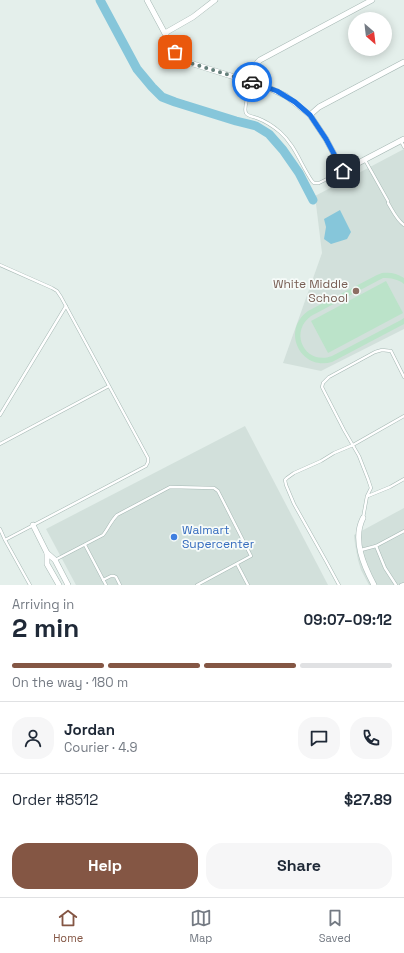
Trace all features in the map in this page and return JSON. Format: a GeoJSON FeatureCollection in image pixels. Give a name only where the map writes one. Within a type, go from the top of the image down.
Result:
{"type":"FeatureCollection","features":[{"type":"Feature","properties":{"kind":"street"},"geometry":{"type":"LineString","coordinates":[[147,0],[175,52],[180,58],[187,62],[277,91],[295,102],[310,115],[326,139],[343,171],[402,140]]}},
{"type":"Feature","properties":{"kind":"street"},"geometry":{"type":"LineString","coordinates":[[165,33],[192,17],[215,0]]}},
{"type":"Feature","properties":{"kind":"street"},"geometry":{"type":"LineString","coordinates":[[251,82],[254,67],[260,60],[372,0]]}},
{"type":"Feature","properties":{"kind":"street"},"geometry":{"type":"LineString","coordinates":[[310,115],[319,107],[404,62]]}},
{"type":"Feature","properties":{"kind":"street"},"geometry":{"type":"LineString","coordinates":[[363,518],[359,530],[361,550],[365,567],[374,585]]}},
{"type":"Feature","properties":{"kind":"street"},"geometry":{"type":"LineString","coordinates":[[32,525],[47,552],[55,560],[68,585]]}},
{"type":"Feature","properties":{"kind":"street"},"geometry":{"type":"LineString","coordinates":[[47,552],[47,564],[59,585]]}},
{"type":"Feature","properties":{"kind":"street"},"geometry":{"type":"LineString","coordinates":[[47,564],[55,560]]}},
{"type":"Feature","properties":{"kind":"lane"},"geometry":{"type":"LineString","coordinates":[[251,82],[245,112],[270,124],[286,137],[293,146],[314,183],[343,171]]}},
{"type":"Feature","properties":{"kind":"lane"},"geometry":{"type":"LineString","coordinates":[[402,140],[404,147]]}},
{"type":"Feature","properties":{"kind":"lane"},"geometry":{"type":"LineString","coordinates":[[365,159],[395,216],[404,225]]}},
{"type":"Feature","properties":{"kind":"lane"},"geometry":{"type":"LineString","coordinates":[[0,265],[57,291],[148,458],[146,466],[5,540]]}},
{"type":"Feature","properties":{"kind":"lane"},"geometry":{"type":"LineString","coordinates":[[0,415],[66,306]]}},
{"type":"Feature","properties":{"kind":"lane"},"geometry":{"type":"LineString","coordinates":[[363,518],[370,488],[368,479],[352,444],[322,387],[323,383],[329,377],[382,350],[390,352],[404,376]]}},
{"type":"Feature","properties":{"kind":"lane"},"geometry":{"type":"LineString","coordinates":[[0,444],[109,386]]}},
{"type":"Feature","properties":{"kind":"lane"},"geometry":{"type":"LineString","coordinates":[[339,585],[294,504],[285,480],[404,416]]}},
{"type":"Feature","properties":{"kind":"lane"},"geometry":{"type":"LineString","coordinates":[[367,496],[390,487],[404,479]]}},
{"type":"Feature","properties":{"kind":"lane"},"geometry":{"type":"LineString","coordinates":[[55,560],[103,535],[117,515],[170,487],[209,487],[218,491],[251,556],[197,585]]}},
{"type":"Feature","properties":{"kind":"lane"},"geometry":{"type":"LineString","coordinates":[[0,529],[30,585]]}},
{"type":"Feature","properties":{"kind":"lane"},"geometry":{"type":"LineString","coordinates":[[361,550],[376,546],[404,531]]}},
{"type":"Feature","properties":{"kind":"lane"},"geometry":{"type":"LineString","coordinates":[[85,544],[106,585]]}},
{"type":"Feature","properties":{"kind":"lane"},"geometry":{"type":"LineString","coordinates":[[376,546],[396,585]]}},
{"type":"Feature","properties":{"kind":"lane"},"geometry":{"type":"LineString","coordinates":[[237,564],[248,585]]}},
{"type":"Feature","properties":{"kind":"lane"},"geometry":{"type":"LineString","coordinates":[[103,580],[114,576],[120,585]]}},
{"type":"Feature","properties":{"kind":"shaded area","name":"White Middle School"},"geometry":{"type":"Polygon","coordinates":[[[404,149],[404,329],[321,371],[283,363],[322,253],[315,196],[404,149]]]}},
{"type":"Feature","properties":{"kind":"shaded area"},"geometry":{"type":"Polygon","coordinates":[[[245,426],[328,585],[76,585],[46,529],[245,426]]]}},
{"type":"Feature","properties":{"kind":"shaded area"},"geometry":{"type":"Polygon","coordinates":[[[404,508],[404,585],[369,585],[361,570],[358,560],[354,535],[404,508]]]}},
{"type":"Feature","properties":{"kind":"green space"},"geometry":{"type":"Polygon","coordinates":[[[382,273],[399,275],[404,278],[404,284],[394,279],[383,278],[311,316],[304,323],[301,331],[303,346],[308,352],[323,358],[332,356],[404,318],[404,324],[332,362],[321,363],[311,360],[303,355],[295,338],[296,328],[300,319],[308,311],[382,273]]]}},
{"type":"Feature","properties":{"kind":"green space"},"geometry":{"type":"Polygon","coordinates":[[[386,281],[403,313],[328,353],[311,321],[386,281]]]}},
{"type":"Feature","properties":{"kind":"water"},"geometry":{"type":"Polygon","coordinates":[[[340,210],[351,232],[347,239],[331,244],[324,239],[326,227],[324,219],[340,210]]]}},
{"type":"Feature","properties":{"kind":"waterway"},"geometry":{"type":"LineString","coordinates":[[100,0],[137,69],[162,97],[256,126],[269,134],[283,150],[299,173],[313,200]]}},
{"type":"Feature","properties":{"kind":"way so far"},"geometry":{"type":"LineString","coordinates":[[175,52],[180,58],[187,62],[252,82]]}},
{"type":"Feature","properties":{"kind":"place","name":"White Middle School"},"geometry":{"type":"Point","coordinates":[356,291]}},
{"type":"Feature","properties":{"kind":"place","name":"Walmart Supercenter"},"geometry":{"type":"Point","coordinates":[174,537]}},
{"type":"Feature","properties":{"kind":"route"},"geometry":{"type":"LineString","coordinates":[[252,82],[286,96],[310,115],[326,139],[343,171]]}}]}
